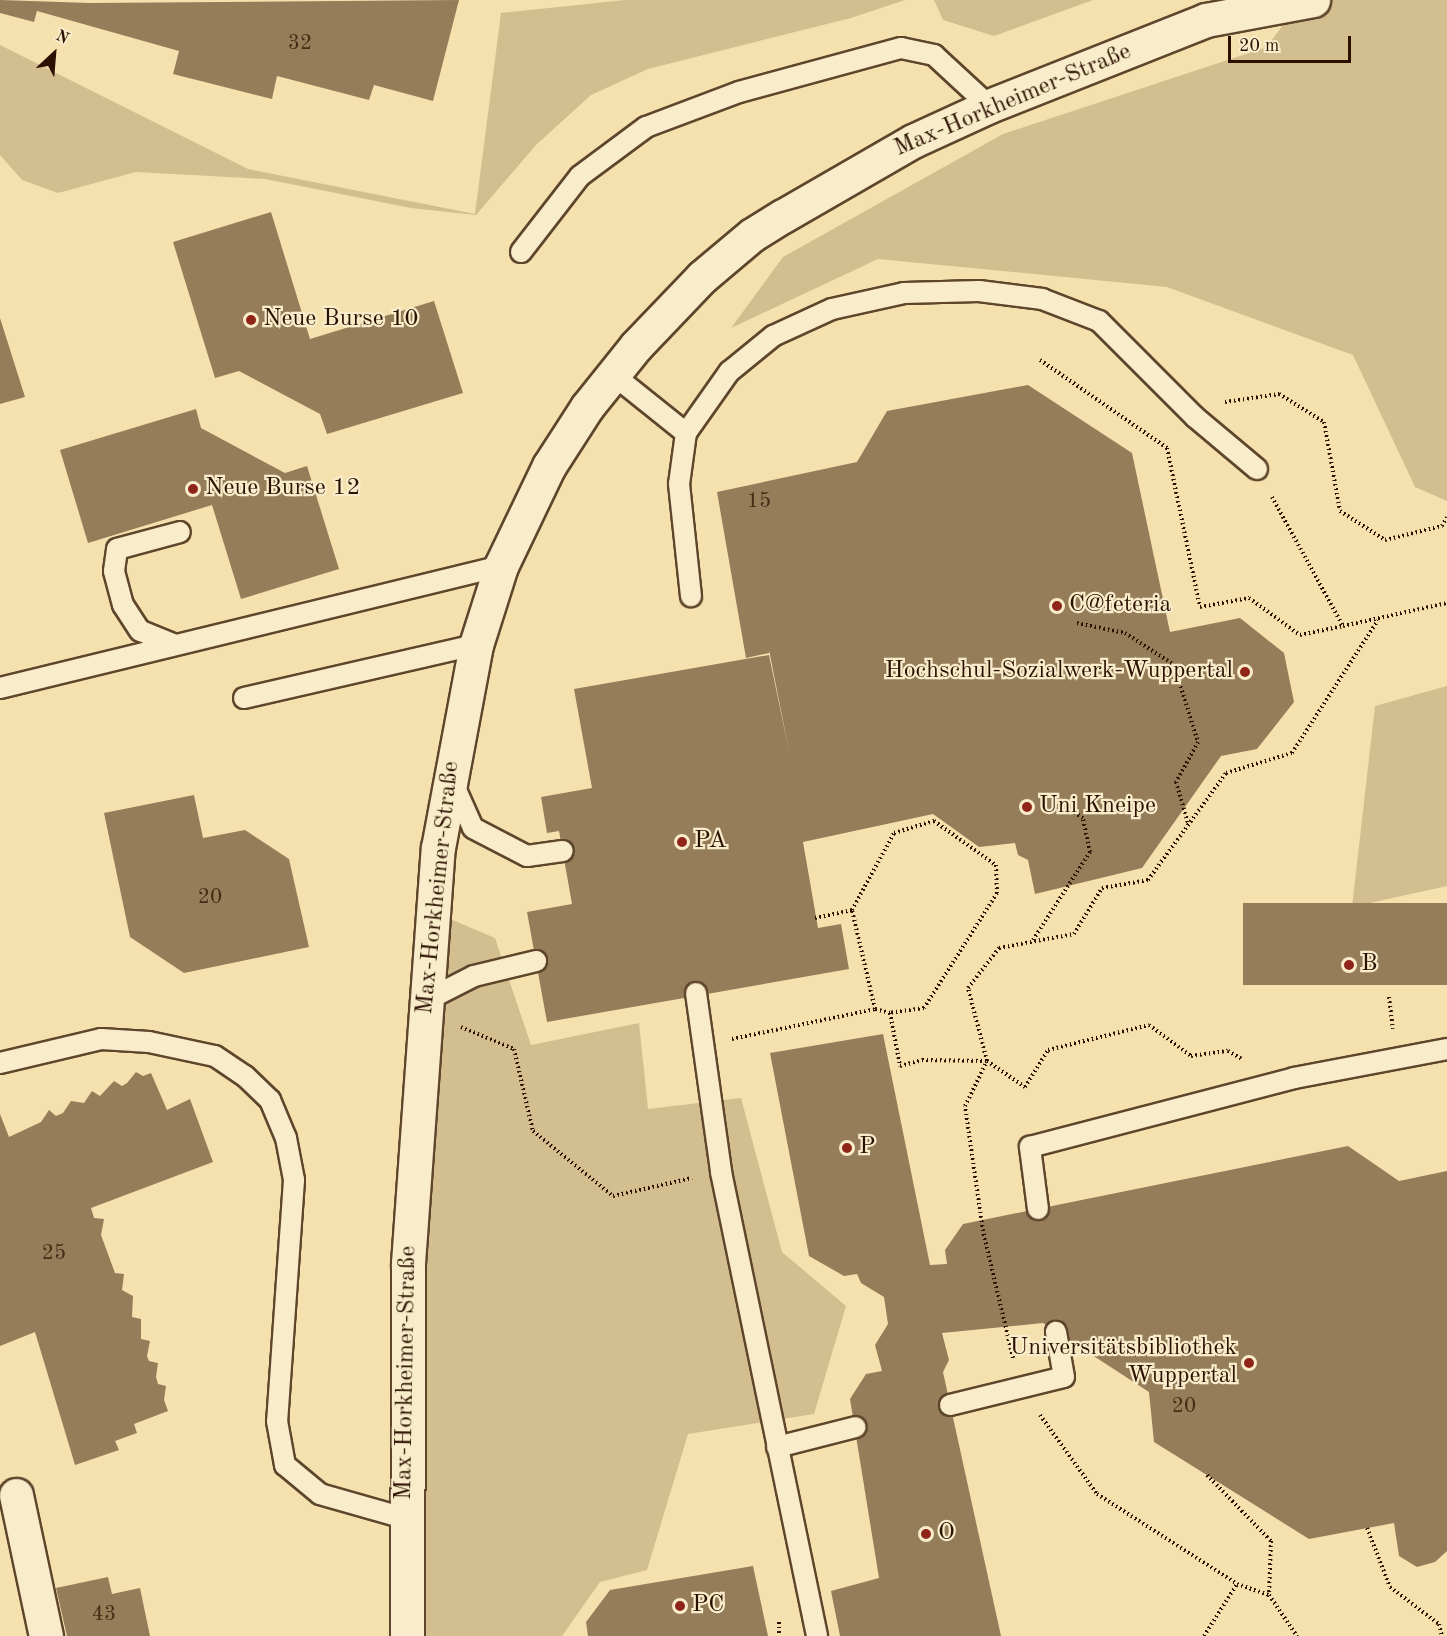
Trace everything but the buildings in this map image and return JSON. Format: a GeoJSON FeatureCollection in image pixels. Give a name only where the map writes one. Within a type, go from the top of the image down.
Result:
{"type":"FeatureCollection","features":[{"type":"Feature","properties":{"kind":"street","name":"Max-Horkheimer-Straße"},"geometry":{"type":"LineString","coordinates":[[1206,20],[1234,0]]}},
{"type":"Feature","properties":{"kind":"street","name":"Max-Horkheimer-Straße"},"geometry":{"type":"LineString","coordinates":[[407,1636],[405,1518],[408,1263],[438,848],[449,775],[476,645],[501,567],[549,466],[611,373],[702,277],[752,235],[904,146],[989,106],[1206,20],[1313,0]]}},
{"type":"Feature","properties":{"kind":"street"},"geometry":{"type":"LineString","coordinates":[[16,1495],[46,1636]]}},
{"type":"Feature","properties":{"kind":"lane"},"geometry":{"type":"LineString","coordinates":[[521,252],[580,176],[646,127],[739,93],[901,48],[934,55],[989,106]]}},
{"type":"Feature","properties":{"kind":"lane"},"geometry":{"type":"LineString","coordinates":[[691,596],[679,484],[686,433],[729,372],[773,336],[832,309],[904,294],[979,291],[1042,299],[1099,321],[1195,417],[1257,469]]}},
{"type":"Feature","properties":{"kind":"lane"},"geometry":{"type":"LineString","coordinates":[[611,373],[686,433]]}},
{"type":"Feature","properties":{"kind":"lane"},"geometry":{"type":"LineString","coordinates":[[173,644],[140,631],[123,605],[114,571],[117,549],[180,532]]}},
{"type":"Feature","properties":{"kind":"lane"},"geometry":{"type":"LineString","coordinates":[[0,688],[173,644],[501,567]]}},
{"type":"Feature","properties":{"kind":"lane"},"geometry":{"type":"LineString","coordinates":[[244,698],[476,645]]}},
{"type":"Feature","properties":{"kind":"lane"},"geometry":{"type":"LineString","coordinates":[[449,775],[473,828],[527,855],[562,851]]}},
{"type":"Feature","properties":{"kind":"lane"},"geometry":{"type":"LineString","coordinates":[[425,1006],[474,976],[536,961]]}},
{"type":"Feature","properties":{"kind":"lane"},"geometry":{"type":"LineString","coordinates":[[696,993],[721,1172],[817,1636]]}},
{"type":"Feature","properties":{"kind":"lane"},"geometry":{"type":"LineString","coordinates":[[0,1064],[101,1040],[149,1042],[215,1056],[246,1076],[270,1100],[286,1138],[294,1180],[277,1421],[285,1465],[320,1494],[405,1518]]}},
{"type":"Feature","properties":{"kind":"lane"},"geometry":{"type":"LineString","coordinates":[[1038,1209],[1030,1147],[1294,1078],[1447,1049]]}},
{"type":"Feature","properties":{"kind":"lane"},"geometry":{"type":"LineString","coordinates":[[950,1405],[1064,1377],[1056,1332]]}},
{"type":"Feature","properties":{"kind":"lane"},"geometry":{"type":"LineString","coordinates":[[777,1447],[856,1427]]}},
{"type":"Feature","properties":{"kind":"path"},"geometry":{"type":"LineString","coordinates":[[1040,360],[1167,448],[1200,607],[1249,598],[1300,635],[1378,620],[1447,603]]}},
{"type":"Feature","properties":{"kind":"path"},"geometry":{"type":"LineString","coordinates":[[1167,448],[1180,445],[1195,417],[1215,403],[1279,394],[1324,422],[1340,511],[1385,540],[1442,526],[1447,517]]}},
{"type":"Feature","properties":{"kind":"path"},"geometry":{"type":"LineString","coordinates":[[1257,469],[1343,626]]}},
{"type":"Feature","properties":{"kind":"path"},"geometry":{"type":"LineString","coordinates":[[1298,1636],[1269,1595],[1237,1584],[1097,1494],[1020,1387],[983,1231],[965,1106],[987,1061],[968,988],[999,948],[1074,934],[1102,888],[1148,880],[1226,772],[1292,753],[1378,620]]}},
{"type":"Feature","properties":{"kind":"path"},"geometry":{"type":"LineString","coordinates":[[1077,623],[1125,633],[1174,664],[1198,742],[1176,782],[1188,823]]}},
{"type":"Feature","properties":{"kind":"path"},"geometry":{"type":"LineString","coordinates":[[1033,940],[1090,852],[1083,818],[1056,801]]}},
{"type":"Feature","properties":{"kind":"path"},"geometry":{"type":"LineString","coordinates":[[702,1045],[876,1009],[890,1013],[924,1008],[997,893],[996,865],[934,821],[894,833],[852,910],[876,1009]]}},
{"type":"Feature","properties":{"kind":"path"},"geometry":{"type":"LineString","coordinates":[[815,918],[852,910]]}},
{"type":"Feature","properties":{"kind":"path"},"geometry":{"type":"LineString","coordinates":[[425,1006],[514,1049],[533,1131],[613,1196],[721,1172]]}},
{"type":"Feature","properties":{"kind":"path"},"geometry":{"type":"LineString","coordinates":[[890,1013],[900,1066],[922,1060],[987,1061],[1025,1087],[1048,1050],[1149,1025],[1191,1056],[1228,1051]]}},
{"type":"Feature","properties":{"kind":"path"},"geometry":{"type":"LineString","coordinates":[[1207,1475],[1271,1541],[1269,1595]]}},
{"type":"Feature","properties":{"kind":"path"},"geometry":{"type":"LineString","coordinates":[[1367,1528],[1390,1587],[1439,1624],[1442,1636]]}},
{"type":"Feature","properties":{"kind":"path"},"geometry":{"type":"LineString","coordinates":[[1204,1636],[1237,1584]]}},
{"type":"Feature","properties":{"kind":"path"},"geometry":{"type":"LineString","coordinates":[[779,1622],[779,1636]]}},
{"type":"Feature","properties":{"kind":"shaded area"},"geometry":{"type":"Polygon","coordinates":[[[625,0],[905,0],[851,18],[648,69],[591,95],[536,145],[476,215],[411,208],[265,179],[136,172],[58,193],[22,180],[0,155],[0,45],[248,169],[475,214],[501,13],[625,0]]]}},
{"type":"Feature","properties":{"kind":"shaded area"},"geometry":{"type":"Polygon","coordinates":[[[934,0],[1093,0],[994,36],[943,20],[934,0]]]}},
{"type":"Feature","properties":{"kind":"shaded area"},"geometry":{"type":"Polygon","coordinates":[[[1301,0],[1447,0],[1447,501],[1415,487],[1353,355],[1167,287],[878,259],[731,328],[783,257],[1003,134],[1267,47],[1301,0]]]}},
{"type":"Feature","properties":{"kind":"shaded area"},"geometry":{"type":"Polygon","coordinates":[[[1447,686],[1447,886],[1352,907],[1375,706],[1447,686]]]}},
{"type":"Feature","properties":{"kind":"shaded area"},"geometry":{"type":"Polygon","coordinates":[[[448,918],[495,938],[531,1045],[639,1023],[648,1109],[741,1098],[782,1252],[846,1306],[814,1414],[688,1434],[647,1570],[600,1582],[562,1636],[426,1636],[420,1488],[425,1213],[448,918]]]}},
{"type":"Feature","properties":{"kind":"place","name":"Neue Burse 10"},"geometry":{"type":"Point","coordinates":[251,320]}},
{"type":"Feature","properties":{"kind":"place","name":"Neue Burse 12"},"geometry":{"type":"Point","coordinates":[193,489]}},
{"type":"Feature","properties":{"kind":"place","name":"C@feteria"},"geometry":{"type":"Point","coordinates":[1057,606]}},
{"type":"Feature","properties":{"kind":"place","name":"Hochschul-Sozialwerk-Wuppertal"},"geometry":{"type":"Point","coordinates":[1245,672]}},
{"type":"Feature","properties":{"kind":"place","name":"Uni Kneipe"},"geometry":{"type":"Point","coordinates":[1027,807]}},
{"type":"Feature","properties":{"kind":"place","name":"PA"},"geometry":{"type":"Point","coordinates":[682,842]}},
{"type":"Feature","properties":{"kind":"place","name":"B"},"geometry":{"type":"Point","coordinates":[1349,965]}},
{"type":"Feature","properties":{"kind":"place","name":"P"},"geometry":{"type":"Point","coordinates":[847,1148]}},
{"type":"Feature","properties":{"kind":"place","name":"Universitätsbibliothek Wuppertal"},"geometry":{"type":"Point","coordinates":[1249,1363]}},
{"type":"Feature","properties":{"kind":"place","name":"O"},"geometry":{"type":"Point","coordinates":[926,1534]}},
{"type":"Feature","properties":{"kind":"place","name":"PC"},"geometry":{"type":"Point","coordinates":[680,1606]}}]}
